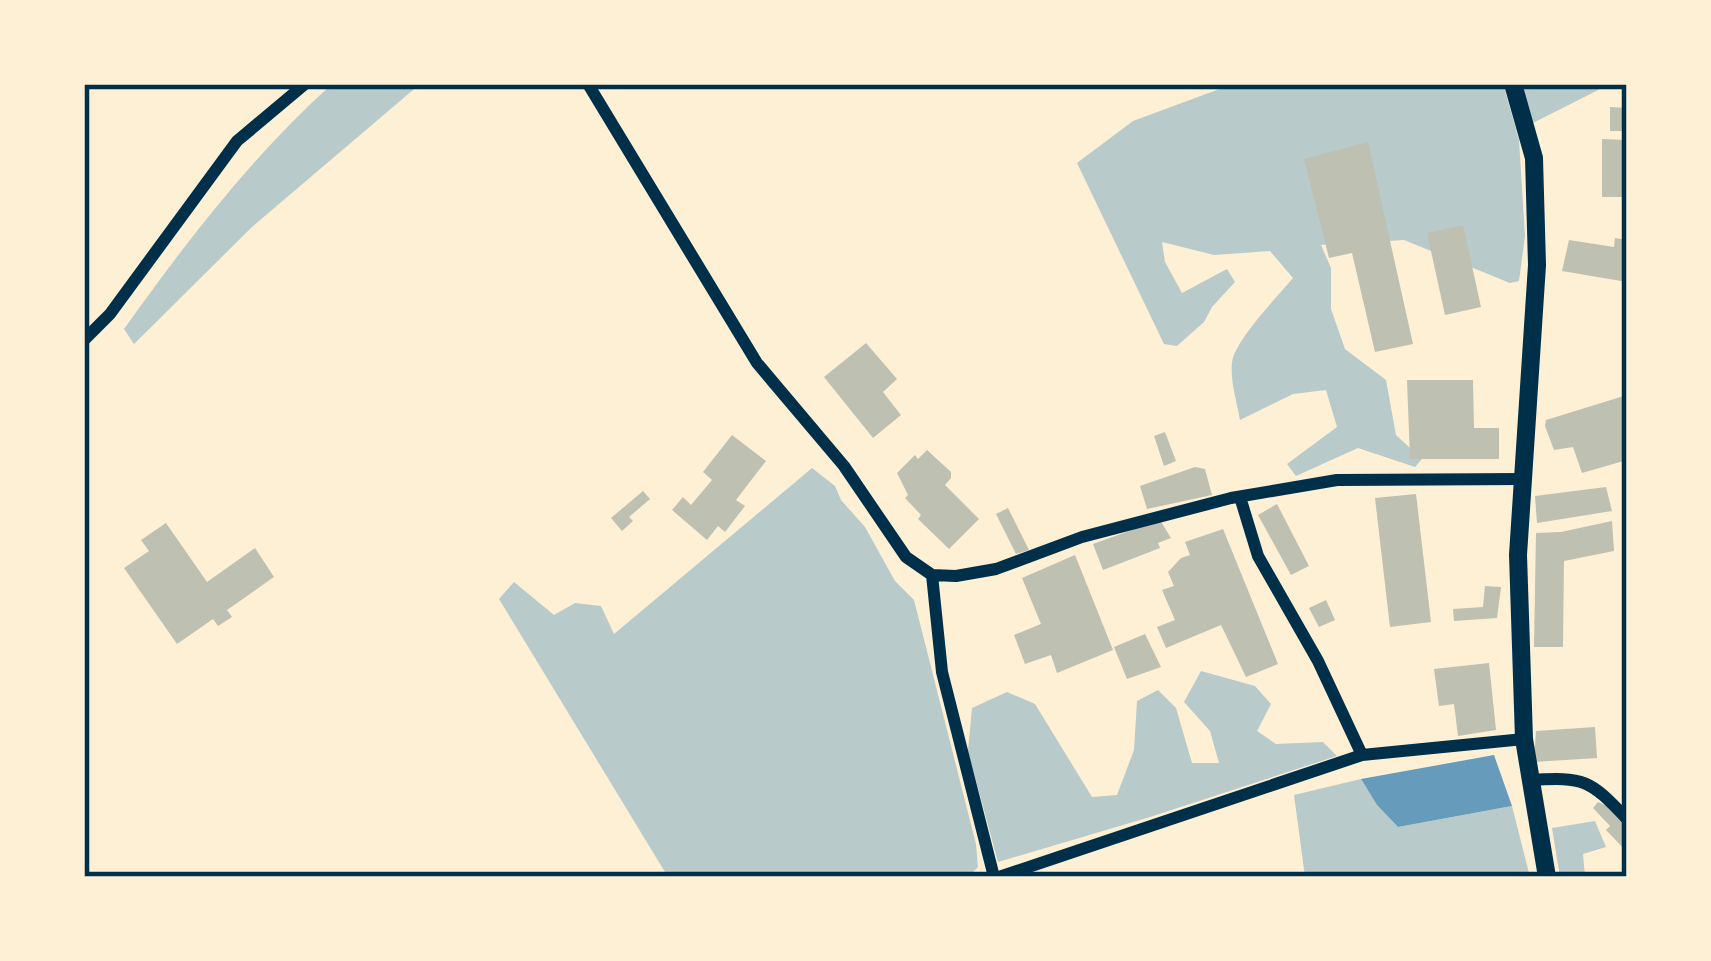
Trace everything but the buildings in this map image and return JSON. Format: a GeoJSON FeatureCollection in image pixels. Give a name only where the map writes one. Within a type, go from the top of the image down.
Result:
{"type":"FeatureCollection","features":[{"type":"Feature","properties":{"kind":"street"},"geometry":{"type":"LineString","coordinates":[[84,340],[110,314],[237,140],[305,84]]}},
{"type":"Feature","properties":{"kind":"street"},"geometry":{"type":"LineString","coordinates":[[588,84],[757,363],[844,466],[906,557],[932,575],[996,569],[1082,537],[1240,497],[1336,480],[1523,478]]}},
{"type":"Feature","properties":{"kind":"street"},"geometry":{"type":"LineString","coordinates":[[1513,84],[1534,158],[1537,265],[1518,555],[1524,739],[1547,877]]}},
{"type":"Feature","properties":{"kind":"street"},"geometry":{"type":"LineString","coordinates":[[1240,497],[1258,556],[1318,661],[1362,755]]}},
{"type":"Feature","properties":{"kind":"street"},"geometry":{"type":"LineString","coordinates":[[932,575],[942,672],[996,877],[1362,755],[1524,739]]}},
{"type":"Feature","properties":{"kind":"street"},"geometry":{"type":"LineString","coordinates":[[1530,780],[1573,778],[1600,791],[1627,819]]}},
{"type":"Feature","properties":{"kind":"shaded area"},"geometry":{"type":"Polygon","coordinates":[[[332,84],[420,84],[252,227],[134,344],[124,329],[172,264],[247,170],[332,84]]]}},
{"type":"Feature","properties":{"kind":"shaded area"},"geometry":{"type":"Polygon","coordinates":[[[1233,84],[1503,84],[1519,140],[1525,236],[1519,281],[1510,283],[1404,240],[1321,245],[1331,268],[1331,309],[1345,349],[1386,380],[1396,435],[1422,459],[1415,467],[1358,448],[1296,476],[1287,464],[1337,427],[1326,390],[1293,394],[1240,420],[1232,370],[1240,343],[1293,278],[1270,251],[1214,255],[1162,242],[1165,262],[1182,293],[1227,269],[1235,282],[1204,322],[1177,346],[1164,344],[1077,163],[1133,121],[1233,84]]]}},
{"type":"Feature","properties":{"kind":"shaded area"},"geometry":{"type":"Polygon","coordinates":[[[1513,84],[1610,84],[1525,127],[1513,84]]]}},
{"type":"Feature","properties":{"kind":"shaded area"},"geometry":{"type":"Polygon","coordinates":[[[812,468],[835,486],[895,581],[914,600],[976,844],[978,867],[968,877],[668,877],[499,599],[514,582],[554,615],[575,603],[601,606],[614,634],[812,468]]]}},
{"type":"Feature","properties":{"kind":"shaded area"},"geometry":{"type":"Polygon","coordinates":[[[1201,671],[1255,686],[1271,704],[1257,731],[1276,744],[1323,742],[1337,756],[998,862],[968,751],[972,708],[1007,692],[1035,704],[1092,797],[1117,795],[1134,750],[1137,701],[1158,690],[1176,708],[1192,763],[1219,763],[1210,731],[1184,702],[1201,671]]]}},
{"type":"Feature","properties":{"kind":"shaded area"},"geometry":{"type":"Polygon","coordinates":[[[1361,779],[1398,827],[1512,806],[1530,877],[1305,877],[1294,795],[1361,779]]]}},
{"type":"Feature","properties":{"kind":"shaded area"},"geometry":{"type":"Polygon","coordinates":[[[1595,821],[1606,847],[1583,854],[1585,877],[1560,877],[1552,828],[1595,821]]]}},
{"type":"Feature","properties":{"kind":"water"},"geometry":{"type":"Polygon","coordinates":[[[1494,755],[1512,806],[1398,827],[1361,779],[1494,755]]]}}]}
